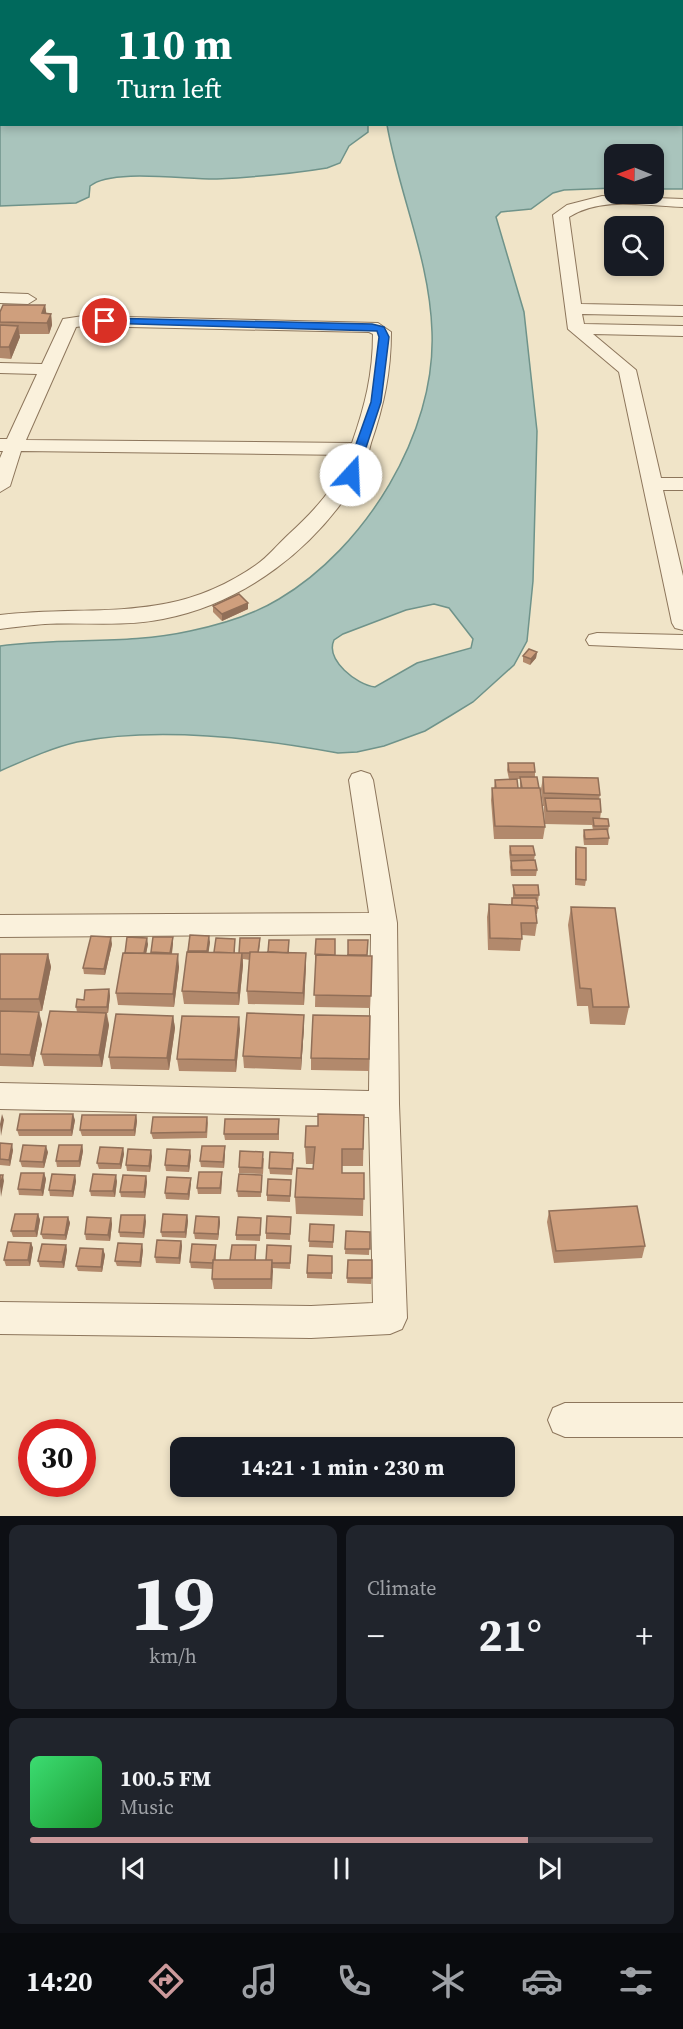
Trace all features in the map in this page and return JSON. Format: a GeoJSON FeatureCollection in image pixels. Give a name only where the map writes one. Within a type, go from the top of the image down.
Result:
{"type":"FeatureCollection","features":[{"type":"Feature","properties":{"kind":"street"},"geometry":{"type":"LineString","coordinates":[[683,203],[588,202],[570,206],[561,214],[576,329],[627,370],[683,623]]}},
{"type":"Feature","properties":{"kind":"street"},"geometry":{"type":"LineString","coordinates":[[0,298],[28,299]]}},
{"type":"Feature","properties":{"kind":"street"},"geometry":{"type":"LineString","coordinates":[[573,309],[683,311]]}},
{"type":"Feature","properties":{"kind":"street"},"geometry":{"type":"LineString","coordinates":[[0,486],[7,445],[48,369],[65,327],[73,321],[377,328],[384,337],[376,402],[351,475],[321,515],[264,569],[224,593],[193,606],[148,616],[45,617],[0,622]]}},
{"type":"Feature","properties":{"kind":"street"},"geometry":{"type":"LineString","coordinates":[[576,329],[683,331]]}},
{"type":"Feature","properties":{"kind":"street"},"geometry":{"type":"LineString","coordinates":[[0,368],[48,369]]}},
{"type":"Feature","properties":{"kind":"street"},"geometry":{"type":"LineString","coordinates":[[7,445],[360,449]]}},
{"type":"Feature","properties":{"kind":"street"},"geometry":{"type":"LineString","coordinates":[[652,484],[683,484]]}},
{"type":"Feature","properties":{"kind":"street"},"geometry":{"type":"LineString","coordinates":[[597,640],[683,642]]}},
{"type":"Feature","properties":{"kind":"street"},"geometry":{"type":"LineString","coordinates":[[0,1318],[311,1322],[390,1318],[384,1104],[384,923],[361,780]]}},
{"type":"Feature","properties":{"kind":"street"},"geometry":{"type":"LineString","coordinates":[[0,926],[384,923]]}},
{"type":"Feature","properties":{"kind":"street"},"geometry":{"type":"LineString","coordinates":[[0,1096],[384,1104]]}},
{"type":"Feature","properties":{"kind":"street"},"geometry":{"type":"LineString","coordinates":[[565,1420],[683,1420]]}},
{"type":"Feature","properties":{"kind":"water"},"geometry":{"type":"Polygon","coordinates":[[[0,126],[368,126],[368,132],[349,146],[340,163],[327,168],[217,179],[115,177],[90,186],[89,197],[76,203],[0,206],[0,126]]]}},
{"type":"Feature","properties":{"kind":"water"},"geometry":{"type":"Polygon","coordinates":[[[387,126],[683,126],[683,189],[664,189],[664,144],[604,144],[604,188],[564,190],[553,193],[531,209],[501,212],[496,217],[524,312],[537,431],[533,581],[527,641],[514,665],[473,702],[425,731],[384,746],[357,752],[338,753],[208,736],[141,735],[77,742],[0,771],[0,646],[143,638],[190,631],[236,619],[269,605],[310,577],[340,550],[366,519],[389,485],[408,448],[422,410],[430,371],[432,332],[430,305],[420,253],[387,126]],[[434,604],[406,610],[343,634],[334,640],[332,648],[334,656],[344,670],[360,682],[375,687],[417,663],[471,648],[473,639],[449,608],[434,604]]]}},
{"type":"Feature","properties":{"kind":"building"},"geometry":{"type":"Polygon","coordinates":[[[3,305],[45,305],[42,313],[51,314],[47,323],[0,322],[3,305]]]}},
{"type":"Feature","properties":{"kind":"building"},"geometry":{"type":"Polygon","coordinates":[[[0,325],[18,326],[9,347],[0,347],[0,325]]]}},
{"type":"Feature","properties":{"kind":"building"},"geometry":{"type":"Polygon","coordinates":[[[239,594],[248,603],[222,614],[213,606],[239,594]]]}},
{"type":"Feature","properties":{"kind":"building"},"geometry":{"type":"Polygon","coordinates":[[[529,649],[537,652],[531,659],[523,656],[529,649]]]}},
{"type":"Feature","properties":{"kind":"building"},"geometry":{"type":"Polygon","coordinates":[[[508,763],[534,763],[535,772],[509,772],[508,763]]]}},
{"type":"Feature","properties":{"kind":"building"},"geometry":{"type":"Polygon","coordinates":[[[520,777],[537,777],[539,788],[522,788],[520,777]]]}},
{"type":"Feature","properties":{"kind":"building"},"geometry":{"type":"Polygon","coordinates":[[[543,777],[598,778],[600,795],[544,793],[543,777]]]}},
{"type":"Feature","properties":{"kind":"building"},"geometry":{"type":"Polygon","coordinates":[[[517,779],[518,788],[496,788],[495,780],[517,779]]]}},
{"type":"Feature","properties":{"kind":"building"},"geometry":{"type":"Polygon","coordinates":[[[492,788],[540,788],[545,827],[495,826],[492,788]]]}},
{"type":"Feature","properties":{"kind":"building"},"geometry":{"type":"Polygon","coordinates":[[[545,798],[600,799],[601,812],[547,811],[545,798]]]}},
{"type":"Feature","properties":{"kind":"building"},"geometry":{"type":"Polygon","coordinates":[[[593,818],[608,819],[609,826],[594,826],[593,818]]]}},
{"type":"Feature","properties":{"kind":"building"},"geometry":{"type":"Polygon","coordinates":[[[607,829],[609,838],[585,839],[584,830],[607,829]]]}},
{"type":"Feature","properties":{"kind":"building"},"geometry":{"type":"Polygon","coordinates":[[[510,846],[533,846],[535,855],[511,855],[510,846]]]}},
{"type":"Feature","properties":{"kind":"building"},"geometry":{"type":"Polygon","coordinates":[[[576,847],[586,848],[586,880],[576,879],[576,847]]]}},
{"type":"Feature","properties":{"kind":"building"},"geometry":{"type":"Polygon","coordinates":[[[535,860],[537,870],[512,870],[511,861],[535,860]]]}},
{"type":"Feature","properties":{"kind":"building"},"geometry":{"type":"Polygon","coordinates":[[[513,885],[538,885],[539,895],[515,895],[513,885]]]}},
{"type":"Feature","properties":{"kind":"building"},"geometry":{"type":"Polygon","coordinates":[[[512,898],[536,898],[538,908],[512,905],[512,898]]]}},
{"type":"Feature","properties":{"kind":"building"},"geometry":{"type":"Polygon","coordinates":[[[489,904],[535,906],[537,923],[521,923],[522,939],[490,938],[489,904]]]}},
{"type":"Feature","properties":{"kind":"building"},"geometry":{"type":"Polygon","coordinates":[[[571,907],[615,908],[629,1007],[593,1007],[591,989],[580,988],[571,907]]]}},
{"type":"Feature","properties":{"kind":"building"},"geometry":{"type":"Polygon","coordinates":[[[190,935],[209,936],[207,951],[188,951],[190,935]]]}},
{"type":"Feature","properties":{"kind":"building"},"geometry":{"type":"Polygon","coordinates":[[[91,936],[111,937],[104,969],[83,968],[91,936]]]}},
{"type":"Feature","properties":{"kind":"building"},"geometry":{"type":"Polygon","coordinates":[[[127,937],[147,938],[144,953],[125,953],[127,937]]]}},
{"type":"Feature","properties":{"kind":"building"},"geometry":{"type":"Polygon","coordinates":[[[153,937],[173,937],[170,953],[151,952],[153,937]]]}},
{"type":"Feature","properties":{"kind":"building"},"geometry":{"type":"Polygon","coordinates":[[[216,938],[235,939],[234,953],[214,952],[216,938]]]}},
{"type":"Feature","properties":{"kind":"building"},"geometry":{"type":"Polygon","coordinates":[[[240,938],[260,938],[258,952],[239,953],[240,938]]]}},
{"type":"Feature","properties":{"kind":"building"},"geometry":{"type":"Polygon","coordinates":[[[316,939],[335,939],[335,955],[315,954],[316,939]]]}},
{"type":"Feature","properties":{"kind":"building"},"geometry":{"type":"Polygon","coordinates":[[[269,940],[289,940],[288,953],[268,952],[269,940]]]}},
{"type":"Feature","properties":{"kind":"building"},"geometry":{"type":"Polygon","coordinates":[[[348,940],[368,940],[367,955],[348,955],[348,940]]]}},
{"type":"Feature","properties":{"kind":"building"},"geometry":{"type":"Polygon","coordinates":[[[187,952],[242,953],[238,993],[182,991],[187,952]]]}},
{"type":"Feature","properties":{"kind":"building"},"geometry":{"type":"Polygon","coordinates":[[[250,952],[306,953],[303,993],[247,991],[250,952]]]}},
{"type":"Feature","properties":{"kind":"building"},"geometry":{"type":"Polygon","coordinates":[[[123,953],[178,954],[173,994],[116,993],[123,953]]]}},
{"type":"Feature","properties":{"kind":"building"},"geometry":{"type":"Polygon","coordinates":[[[0,954],[48,954],[39,999],[0,999],[0,954]]]}},
{"type":"Feature","properties":{"kind":"building"},"geometry":{"type":"Polygon","coordinates":[[[316,955],[372,956],[371,996],[314,995],[316,955]]]}},
{"type":"Feature","properties":{"kind":"building"},"geometry":{"type":"Polygon","coordinates":[[[109,989],[107,1007],[76,1007],[77,999],[84,1000],[85,990],[109,989]]]}},
{"type":"Feature","properties":{"kind":"building"},"geometry":{"type":"Polygon","coordinates":[[[0,1011],[39,1012],[30,1055],[0,1054],[0,1011]]]}},
{"type":"Feature","properties":{"kind":"building"},"geometry":{"type":"Polygon","coordinates":[[[50,1011],[106,1013],[99,1055],[41,1054],[50,1011]]]}},
{"type":"Feature","properties":{"kind":"building"},"geometry":{"type":"Polygon","coordinates":[[[247,1013],[304,1015],[301,1058],[243,1056],[247,1013]]]}},
{"type":"Feature","properties":{"kind":"building"},"geometry":{"type":"Polygon","coordinates":[[[116,1014],[173,1016],[167,1058],[109,1057],[116,1014]]]}},
{"type":"Feature","properties":{"kind":"building"},"geometry":{"type":"Polygon","coordinates":[[[313,1015],[370,1016],[369,1059],[311,1058],[313,1015]]]}},
{"type":"Feature","properties":{"kind":"building"},"geometry":{"type":"Polygon","coordinates":[[[182,1016],[239,1017],[235,1060],[177,1059],[182,1016]]]}},
{"type":"Feature","properties":{"kind":"building"},"geometry":{"type":"Polygon","coordinates":[[[20,1114],[73,1114],[71,1130],[17,1130],[20,1114]]]}},
{"type":"Feature","properties":{"kind":"building"},"geometry":{"type":"Polygon","coordinates":[[[318,1114],[364,1115],[363,1149],[342,1149],[342,1173],[364,1173],[364,1199],[295,1197],[297,1168],[313,1169],[315,1147],[305,1147],[306,1126],[318,1126],[318,1114]]]}},
{"type":"Feature","properties":{"kind":"building"},"geometry":{"type":"Polygon","coordinates":[[[82,1115],[136,1115],[134,1130],[80,1130],[82,1115]]]}},
{"type":"Feature","properties":{"kind":"building"},"geometry":{"type":"Polygon","coordinates":[[[153,1117],[207,1117],[206,1132],[151,1133],[153,1117]]]}},
{"type":"Feature","properties":{"kind":"building"},"geometry":{"type":"Polygon","coordinates":[[[225,1119],[279,1119],[278,1134],[224,1134],[225,1119]]]}},
{"type":"Feature","properties":{"kind":"building"},"geometry":{"type":"Polygon","coordinates":[[[0,1143],[12,1144],[9,1160],[0,1159],[0,1143]]]}},
{"type":"Feature","properties":{"kind":"building"},"geometry":{"type":"Polygon","coordinates":[[[23,1145],[46,1146],[43,1162],[20,1161],[23,1145]]]}},
{"type":"Feature","properties":{"kind":"building"},"geometry":{"type":"Polygon","coordinates":[[[59,1145],[82,1145],[79,1161],[56,1161],[59,1145]]]}},
{"type":"Feature","properties":{"kind":"building"},"geometry":{"type":"Polygon","coordinates":[[[202,1146],[225,1146],[223,1162],[200,1161],[202,1146]]]}},
{"type":"Feature","properties":{"kind":"building"},"geometry":{"type":"Polygon","coordinates":[[[100,1147],[123,1148],[120,1164],[97,1163],[100,1147]]]}},
{"type":"Feature","properties":{"kind":"building"},"geometry":{"type":"Polygon","coordinates":[[[128,1149],[151,1150],[149,1166],[126,1165],[128,1149]]]}},
{"type":"Feature","properties":{"kind":"building"},"geometry":{"type":"Polygon","coordinates":[[[167,1149],[190,1150],[188,1166],[165,1165],[167,1149]]]}},
{"type":"Feature","properties":{"kind":"building"},"geometry":{"type":"Polygon","coordinates":[[[240,1151],[263,1152],[262,1168],[239,1167],[240,1151]]]}},
{"type":"Feature","properties":{"kind":"building"},"geometry":{"type":"Polygon","coordinates":[[[270,1152],[293,1153],[292,1169],[269,1168],[270,1152]]]}},
{"type":"Feature","properties":{"kind":"building"},"geometry":{"type":"Polygon","coordinates":[[[199,1172],[222,1172],[220,1188],[197,1188],[199,1172]]]}},
{"type":"Feature","properties":{"kind":"building"},"geometry":{"type":"Polygon","coordinates":[[[21,1173],[44,1173],[41,1190],[18,1189],[21,1173]]]}},
{"type":"Feature","properties":{"kind":"building"},"geometry":{"type":"Polygon","coordinates":[[[52,1174],[75,1175],[72,1191],[49,1190],[52,1174]]]}},
{"type":"Feature","properties":{"kind":"building"},"geometry":{"type":"Polygon","coordinates":[[[93,1174],[116,1175],[113,1191],[90,1191],[93,1174]]]}},
{"type":"Feature","properties":{"kind":"building"},"geometry":{"type":"Polygon","coordinates":[[[239,1174],[262,1175],[261,1192],[237,1191],[239,1174]]]}},
{"type":"Feature","properties":{"kind":"building"},"geometry":{"type":"Polygon","coordinates":[[[123,1175],[146,1176],[144,1192],[120,1192],[123,1175]]]}},
{"type":"Feature","properties":{"kind":"building"},"geometry":{"type":"Polygon","coordinates":[[[167,1177],[191,1178],[188,1194],[165,1193],[167,1177]]]}},
{"type":"Feature","properties":{"kind":"building"},"geometry":{"type":"Polygon","coordinates":[[[268,1179],[291,1180],[290,1196],[267,1195],[268,1179]]]}},
{"type":"Feature","properties":{"kind":"building"},"geometry":{"type":"Polygon","coordinates":[[[637,1206],[645,1246],[556,1251],[549,1211],[637,1206]]]}},
{"type":"Feature","properties":{"kind":"building"},"geometry":{"type":"Polygon","coordinates":[[[15,1214],[38,1214],[35,1231],[11,1231],[15,1214]]]}},
{"type":"Feature","properties":{"kind":"building"},"geometry":{"type":"Polygon","coordinates":[[[163,1214],[187,1215],[185,1232],[161,1232],[163,1214]]]}},
{"type":"Feature","properties":{"kind":"building"},"geometry":{"type":"Polygon","coordinates":[[[121,1215],[145,1215],[143,1233],[119,1232],[121,1215]]]}},
{"type":"Feature","properties":{"kind":"building"},"geometry":{"type":"Polygon","coordinates":[[[196,1216],[219,1217],[218,1234],[194,1233],[196,1216]]]}},
{"type":"Feature","properties":{"kind":"building"},"geometry":{"type":"Polygon","coordinates":[[[267,1216],[291,1217],[290,1234],[266,1233],[267,1216]]]}},
{"type":"Feature","properties":{"kind":"building"},"geometry":{"type":"Polygon","coordinates":[[[44,1217],[68,1217],[65,1235],[41,1234],[44,1217]]]}},
{"type":"Feature","properties":{"kind":"building"},"geometry":{"type":"Polygon","coordinates":[[[87,1217],[111,1218],[108,1235],[85,1234],[87,1217]]]}},
{"type":"Feature","properties":{"kind":"building"},"geometry":{"type":"Polygon","coordinates":[[[238,1217],[261,1218],[260,1235],[236,1235],[238,1217]]]}},
{"type":"Feature","properties":{"kind":"building"},"geometry":{"type":"Polygon","coordinates":[[[310,1224],[334,1225],[333,1242],[309,1241],[310,1224]]]}},
{"type":"Feature","properties":{"kind":"building"},"geometry":{"type":"Polygon","coordinates":[[[346,1231],[370,1232],[370,1249],[345,1249],[346,1231]]]}},
{"type":"Feature","properties":{"kind":"building"},"geometry":{"type":"Polygon","coordinates":[[[157,1240],[181,1241],[179,1258],[155,1257],[157,1240]]]}},
{"type":"Feature","properties":{"kind":"building"},"geometry":{"type":"Polygon","coordinates":[[[8,1242],[31,1243],[28,1260],[4,1260],[8,1242]]]}},
{"type":"Feature","properties":{"kind":"building"},"geometry":{"type":"Polygon","coordinates":[[[118,1243],[142,1244],[140,1262],[115,1261],[118,1243]]]}},
{"type":"Feature","properties":{"kind":"building"},"geometry":{"type":"Polygon","coordinates":[[[42,1244],[66,1245],[62,1262],[38,1261],[42,1244]]]}},
{"type":"Feature","properties":{"kind":"building"},"geometry":{"type":"Polygon","coordinates":[[[192,1244],[216,1245],[213,1263],[190,1262],[192,1244]]]}},
{"type":"Feature","properties":{"kind":"building"},"geometry":{"type":"Polygon","coordinates":[[[232,1245],[256,1245],[255,1260],[230,1260],[232,1245]]]}},
{"type":"Feature","properties":{"kind":"building"},"geometry":{"type":"Polygon","coordinates":[[[267,1245],[291,1246],[290,1263],[272,1263],[272,1260],[266,1260],[267,1245]]]}},
{"type":"Feature","properties":{"kind":"building"},"geometry":{"type":"Polygon","coordinates":[[[80,1248],[103,1249],[101,1267],[76,1266],[80,1248]]]}},
{"type":"Feature","properties":{"kind":"building"},"geometry":{"type":"Polygon","coordinates":[[[308,1255],[332,1256],[332,1273],[307,1273],[308,1255]]]}},
{"type":"Feature","properties":{"kind":"building"},"geometry":{"type":"Polygon","coordinates":[[[213,1260],[272,1260],[271,1279],[212,1279],[213,1260]]]}},
{"type":"Feature","properties":{"kind":"building"},"geometry":{"type":"Polygon","coordinates":[[[348,1260],[372,1260],[372,1278],[347,1278],[348,1260]]]}},
{"type":"Feature","properties":{"kind":"route"},"geometry":{"type":"LineString","coordinates":[[105,321],[381,329],[384,337],[382,367],[376,402],[351,475]]}}]}
